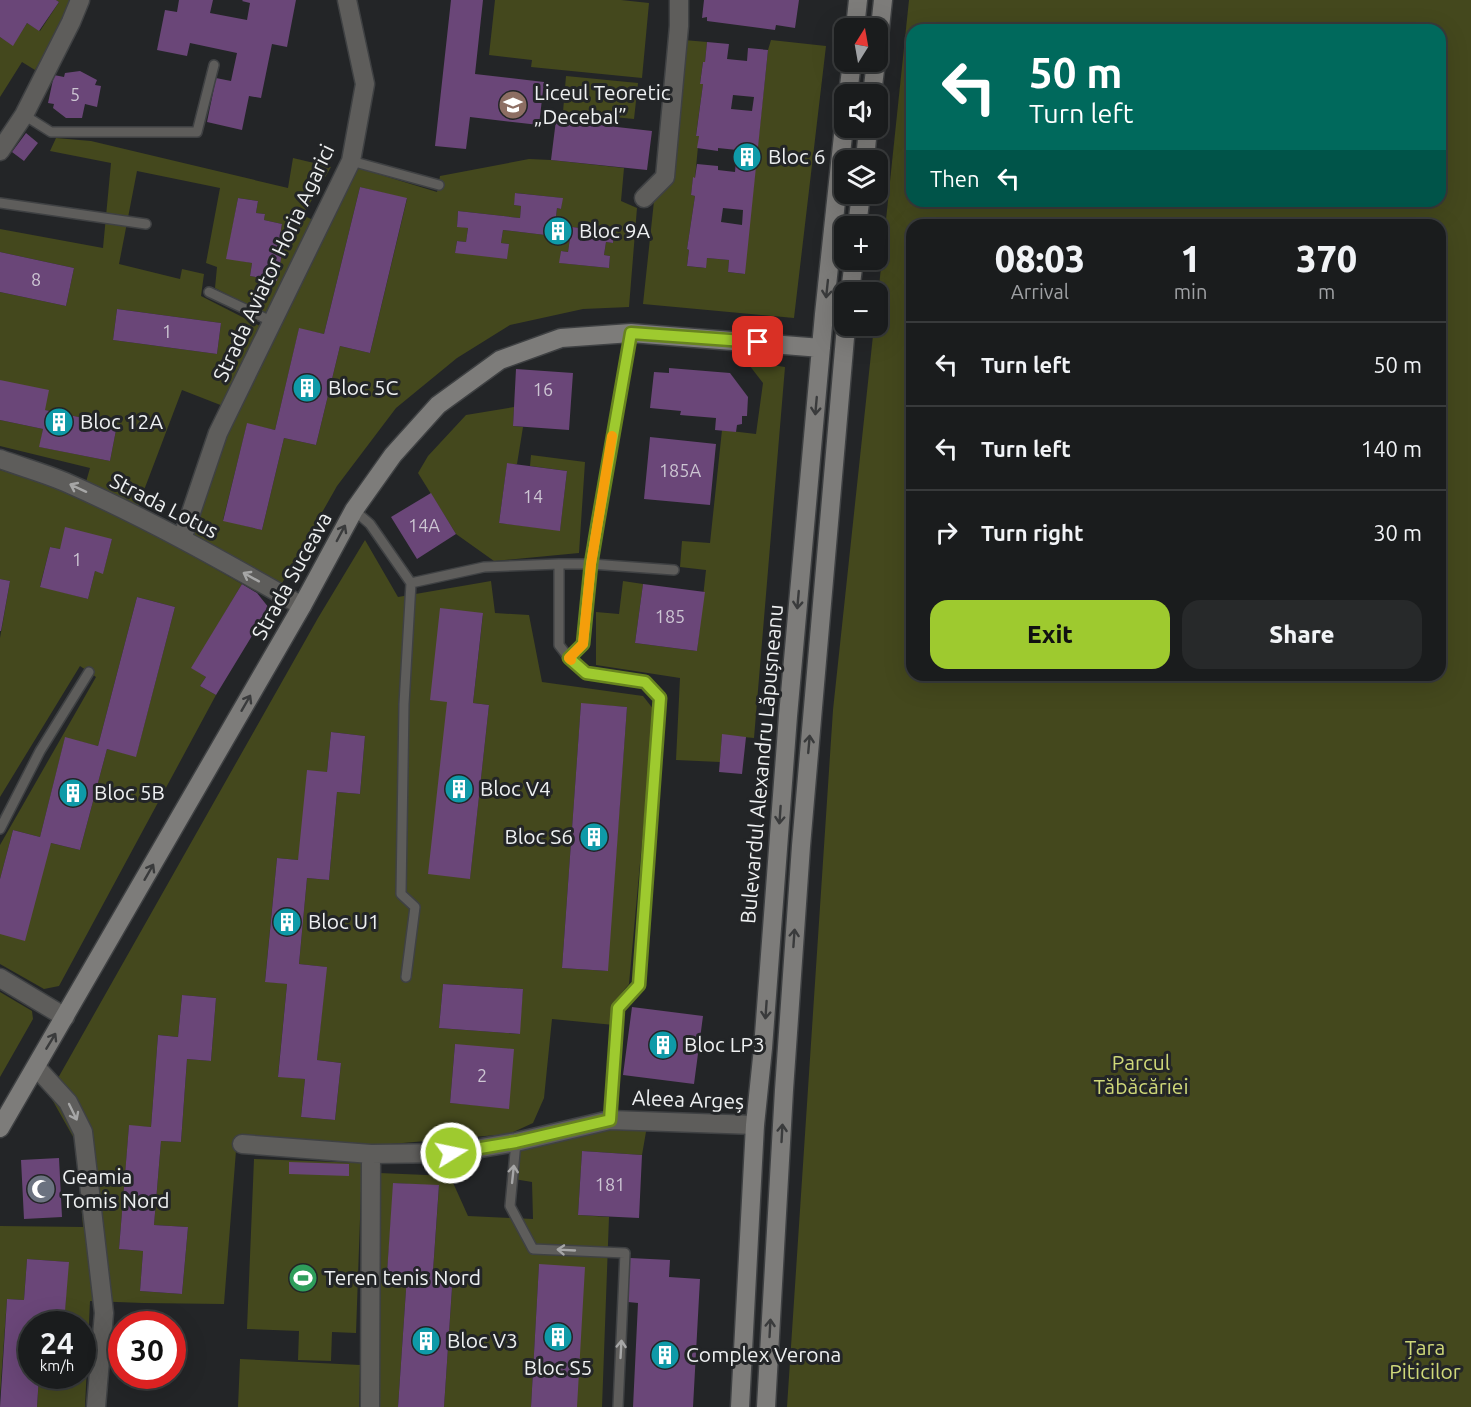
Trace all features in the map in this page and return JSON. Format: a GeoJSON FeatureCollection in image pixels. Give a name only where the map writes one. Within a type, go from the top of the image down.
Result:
{"type":"FeatureCollection","features":[{"type":"Feature","properties":{"kind":"main road"},"geometry":{"type":"LineString","coordinates":[[856,18],[858,0]]}},
{"type":"Feature","properties":{"kind":"main road"},"geometry":{"type":"LineString","coordinates":[[881,18],[883,0]]}},
{"type":"Feature","properties":{"kind":"main road","name":"Bulevardul Alexandru Lăpușneanu"},"geometry":{"type":"LineString","coordinates":[[740,1407],[755,1125],[788,716],[821,348],[843,138]]}},
{"type":"Feature","properties":{"kind":"main road","name":"Strada Suceava"},"geometry":{"type":"LineString","coordinates":[[0,1128],[302,606],[354,510],[393,455],[438,405],[500,360],[561,338],[631,333],[821,348]]}},
{"type":"Feature","properties":{"kind":"main road"},"geometry":{"type":"LineString","coordinates":[[766,1407],[783,1102],[800,858],[845,336]]}},
{"type":"Feature","properties":{"kind":"street"},"geometry":{"type":"LineString","coordinates":[[0,151],[24,115],[80,0]]}},
{"type":"Feature","properties":{"kind":"street","name":"Strada Aviator Horia Agarici"},"geometry":{"type":"LineString","coordinates":[[182,539],[218,434],[351,161],[364,84],[347,0]]}},
{"type":"Feature","properties":{"kind":"street"},"geometry":{"type":"LineString","coordinates":[[644,198],[665,177],[679,26],[679,0]]}},
{"type":"Feature","properties":{"kind":"street","name":"Strada Lotus"},"geometry":{"type":"LineString","coordinates":[[0,459],[64,482],[182,539],[302,606]]}},
{"type":"Feature","properties":{"kind":"street"},"geometry":{"type":"LineString","coordinates":[[0,978],[65,1017]]}},
{"type":"Feature","properties":{"kind":"street"},"geometry":{"type":"LineString","coordinates":[[36,1067],[68,1102],[83,1132],[104,1313],[96,1407]]}},
{"type":"Feature","properties":{"kind":"street","name":"Aleea Argeș"},"geometry":{"type":"LineString","coordinates":[[242,1144],[371,1154],[451,1153],[516,1142],[610,1120],[755,1125]]}},
{"type":"Feature","properties":{"kind":"street"},"geometry":{"type":"LineString","coordinates":[[370,1407],[371,1154]]}},
{"type":"Feature","properties":{"kind":"lane"},"geometry":{"type":"LineString","coordinates":[[24,115],[51,132],[197,132],[214,64]]}},
{"type":"Feature","properties":{"kind":"lane"},"geometry":{"type":"LineString","coordinates":[[351,161],[439,185]]}},
{"type":"Feature","properties":{"kind":"lane"},"geometry":{"type":"LineString","coordinates":[[0,203],[146,224]]}},
{"type":"Feature","properties":{"kind":"lane"},"geometry":{"type":"LineString","coordinates":[[209,292],[273,322]]}},
{"type":"Feature","properties":{"kind":"lane"},"geometry":{"type":"LineString","coordinates":[[569,658],[583,644],[591,564],[631,333]]}},
{"type":"Feature","properties":{"kind":"lane"},"geometry":{"type":"LineString","coordinates":[[354,510],[370,524],[411,583],[404,704],[401,894],[415,908],[406,977]]}},
{"type":"Feature","properties":{"kind":"lane"},"geometry":{"type":"LineString","coordinates":[[559,564],[559,645],[569,658],[586,673],[645,682],[660,698],[639,985],[618,1008],[610,1120]]}},
{"type":"Feature","properties":{"kind":"lane"},"geometry":{"type":"LineString","coordinates":[[411,583],[484,567],[591,564],[674,570]]}},
{"type":"Feature","properties":{"kind":"lane"},"geometry":{"type":"LineString","coordinates":[[0,829],[40,751],[89,672]]}},
{"type":"Feature","properties":{"kind":"lane"},"geometry":{"type":"LineString","coordinates":[[516,1142],[510,1206],[532,1249],[625,1253],[618,1407]]}},
{"type":"Feature","properties":{"kind":"green space"},"geometry":{"type":"Polygon","coordinates":[[[56,0],[71,0],[65,18],[35,70],[22,62],[0,97],[0,37],[13,45],[27,23],[40,31],[59,2],[56,0]]]}},
{"type":"Feature","properties":{"kind":"green space"},"geometry":{"type":"Polygon","coordinates":[[[495,0],[621,0],[649,3],[642,78],[531,67],[532,60],[489,55],[495,0]]]}},
{"type":"Feature","properties":{"kind":"green space","name":"Parcul Tăbăcăriei"},"geometry":{"type":"Polygon","coordinates":[[[909,0],[1471,0],[1471,1407],[787,1407],[833,710],[873,336],[888,336],[888,282],[879,282],[881,270],[888,270],[886,216],[906,29],[906,207],[1446,207],[1446,24],[906,24],[909,0]]]}},
{"type":"Feature","properties":{"kind":"green space"},"geometry":{"type":"Polygon","coordinates":[[[684,40],[707,42],[700,83],[703,84],[696,135],[699,136],[691,195],[695,196],[687,249],[689,250],[687,266],[704,268],[707,258],[729,260],[728,272],[744,274],[768,50],[771,40],[826,46],[794,318],[643,304],[654,201],[673,175],[684,40]]]}},
{"type":"Feature","properties":{"kind":"green space"},"geometry":{"type":"Polygon","coordinates":[[[566,76],[638,83],[634,119],[563,112],[566,76]]]}},
{"type":"Feature","properties":{"kind":"green space"},"geometry":{"type":"Polygon","coordinates":[[[56,138],[91,141],[288,188],[293,158],[331,167],[303,215],[315,221],[271,317],[215,288],[217,267],[206,263],[220,188],[137,171],[119,264],[180,279],[182,269],[204,274],[201,296],[262,327],[223,406],[182,390],[138,506],[86,482],[90,468],[0,446],[0,420],[43,429],[40,447],[110,461],[117,425],[45,410],[0,380],[0,292],[66,306],[74,268],[0,252],[0,229],[103,248],[111,163],[50,151],[56,138]],[[238,198],[227,258],[252,263],[250,276],[277,281],[283,248],[278,247],[282,224],[264,220],[265,214],[256,213],[258,201],[238,198]],[[117,309],[113,340],[217,354],[221,323],[117,309]]]}},
{"type":"Feature","properties":{"kind":"green space"},"geometry":{"type":"Polygon","coordinates":[[[529,159],[624,168],[621,201],[637,208],[629,307],[583,309],[510,325],[457,358],[396,408],[337,486],[281,585],[190,535],[225,433],[355,167],[437,192],[440,176],[529,159]],[[360,187],[324,334],[299,329],[275,430],[247,424],[223,520],[262,530],[284,438],[316,445],[340,346],[370,353],[407,199],[360,187]],[[516,193],[514,205],[521,206],[520,218],[458,211],[457,226],[468,228],[466,242],[457,241],[455,253],[509,244],[501,243],[503,230],[570,238],[568,252],[561,251],[560,263],[609,268],[610,256],[604,255],[606,242],[613,243],[614,232],[555,225],[557,208],[561,209],[562,198],[516,193]]]}},
{"type":"Feature","properties":{"kind":"green space"},"geometry":{"type":"Polygon","coordinates":[[[746,361],[785,367],[754,738],[722,735],[720,762],[676,760],[680,678],[596,665],[596,612],[619,614],[623,581],[643,584],[635,643],[697,651],[706,570],[680,567],[682,541],[710,543],[722,430],[756,434],[763,383],[746,361]]]}},
{"type":"Feature","properties":{"kind":"green space"},"geometry":{"type":"Polygon","coordinates":[[[514,407],[513,426],[523,427],[517,464],[507,464],[499,523],[560,530],[567,471],[530,466],[531,455],[585,462],[579,553],[494,561],[456,534],[418,473],[428,456],[466,415],[514,407]]]}},
{"type":"Feature","properties":{"kind":"green space"},"geometry":{"type":"Polygon","coordinates":[[[0,470],[65,490],[163,539],[242,584],[192,668],[206,677],[200,686],[216,695],[59,986],[44,989],[0,964],[0,934],[51,843],[80,850],[107,749],[136,756],[175,607],[137,597],[98,746],[65,738],[40,837],[13,830],[0,879],[0,845],[96,677],[80,666],[0,797],[0,638],[10,581],[0,579],[0,470]],[[112,539],[60,549],[50,547],[40,586],[88,599],[95,571],[103,573],[112,539]]]}},
{"type":"Feature","properties":{"kind":"green space"},"geometry":{"type":"Polygon","coordinates":[[[365,540],[398,597],[491,581],[495,613],[529,615],[542,682],[643,696],[654,710],[629,984],[615,1001],[614,1025],[552,1019],[544,1098],[533,1123],[509,1134],[367,1146],[237,1138],[224,1304],[90,1301],[90,1311],[65,1311],[68,1262],[27,1259],[24,1300],[7,1299],[0,1395],[0,1226],[83,1227],[76,1142],[49,1094],[318,618],[365,540]],[[483,614],[447,702],[470,878],[489,705],[473,703],[483,614]],[[581,704],[562,968],[607,971],[627,707],[581,704]],[[331,732],[327,772],[298,860],[277,858],[265,981],[287,984],[278,1076],[305,1079],[301,1117],[335,1120],[341,1063],[317,1060],[326,967],[299,964],[307,878],[329,880],[337,792],[360,794],[365,736],[331,732]],[[443,984],[439,1028],[519,1034],[523,989],[443,984]],[[182,995],[178,1037],[158,1035],[151,1127],[129,1126],[119,1249],[143,1251],[140,1291],[182,1294],[188,1227],[154,1225],[161,1141],[181,1142],[187,1059],[211,1061],[216,998],[182,995]],[[455,1044],[450,1103],[509,1108],[455,1044]]]}},
{"type":"Feature","properties":{"kind":"green space"},"geometry":{"type":"Polygon","coordinates":[[[0,992],[32,1011],[33,1019],[0,1077],[0,992]]]}},
{"type":"Feature","properties":{"kind":"green space"},"geometry":{"type":"Polygon","coordinates":[[[612,1126],[647,1126],[642,1155],[582,1151],[578,1215],[609,1217],[602,1407],[577,1407],[539,1265],[531,1407],[444,1407],[453,1273],[433,1271],[439,1186],[394,1183],[387,1273],[407,1275],[398,1407],[379,1407],[379,1173],[450,1176],[468,1216],[533,1219],[532,1182],[514,1179],[516,1151],[612,1126]]]}},
{"type":"Feature","properties":{"kind":"green space","name":"Teren tenis Nord"},"geometry":{"type":"Polygon","coordinates":[[[254,1159],[362,1163],[356,1333],[332,1332],[331,1361],[298,1360],[299,1331],[247,1329],[254,1159]]]}},
{"type":"Feature","properties":{"kind":"green space"},"geometry":{"type":"Polygon","coordinates":[[[240,1359],[360,1365],[359,1407],[238,1407],[240,1359]]]}},
{"type":"Feature","properties":{"kind":"green space"},"geometry":{"type":"Polygon","coordinates":[[[38,1389],[86,1389],[85,1407],[37,1407],[38,1389]]]}},
{"type":"Feature","properties":{"kind":"building"},"geometry":{"type":"Polygon","coordinates":[[[0,0],[56,0],[59,2],[39,31],[27,23],[13,46],[0,37],[0,0]]]}},
{"type":"Feature","properties":{"kind":"building"},"geometry":{"type":"Polygon","coordinates":[[[179,0],[213,0],[210,13],[247,20],[250,3],[243,0],[296,0],[287,47],[272,44],[261,98],[249,96],[242,130],[207,122],[216,78],[231,81],[237,53],[190,43],[187,56],[157,50],[165,10],[177,12],[179,0]]]}},
{"type":"Feature","properties":{"kind":"building"},"geometry":{"type":"Polygon","coordinates":[[[451,0],[483,0],[475,74],[544,82],[539,125],[470,117],[466,149],[435,146],[451,0]]]}},
{"type":"Feature","properties":{"kind":"building"},"geometry":{"type":"Polygon","coordinates":[[[704,0],[799,0],[795,28],[776,25],[775,30],[707,21],[707,17],[702,18],[704,0]]]}},
{"type":"Feature","properties":{"kind":"building","name":"Bloc 6"},"geometry":{"type":"Polygon","coordinates":[[[707,42],[729,44],[727,59],[747,61],[748,48],[768,50],[745,274],[728,272],[729,260],[707,258],[706,268],[687,266],[689,250],[687,249],[695,196],[691,195],[697,164],[718,166],[718,170],[735,172],[737,150],[718,148],[718,151],[697,148],[699,136],[696,136],[703,84],[700,84],[703,62],[705,62],[707,42]],[[733,95],[731,109],[752,111],[754,97],[733,95]],[[723,208],[721,222],[742,225],[743,210],[723,208]]]}},
{"type":"Feature","properties":{"kind":"building"},"geometry":{"type":"Polygon","coordinates":[[[80,71],[97,80],[95,85],[101,86],[97,107],[85,104],[82,118],[66,118],[53,108],[54,104],[48,103],[54,75],[64,77],[65,73],[80,71]]]}},
{"type":"Feature","properties":{"kind":"building"},"geometry":{"type":"Polygon","coordinates":[[[556,120],[652,131],[647,170],[551,160],[556,120]]]}},
{"type":"Feature","properties":{"kind":"building"},"geometry":{"type":"Polygon","coordinates":[[[26,133],[38,143],[24,161],[12,152],[26,133]]]}},
{"type":"Feature","properties":{"kind":"building","name":"Bloc 5C"},"geometry":{"type":"Polygon","coordinates":[[[360,187],[407,198],[370,353],[340,346],[316,445],[284,438],[262,530],[223,521],[247,423],[275,430],[299,328],[324,334],[360,187]]]}},
{"type":"Feature","properties":{"kind":"building","name":"Bloc 9A"},"geometry":{"type":"Polygon","coordinates":[[[515,193],[563,198],[561,209],[557,208],[555,225],[614,232],[613,243],[606,242],[604,255],[610,256],[609,268],[559,263],[561,251],[568,252],[570,238],[503,230],[501,243],[509,244],[507,259],[455,253],[457,241],[466,242],[468,228],[457,227],[458,211],[520,218],[521,206],[514,205],[515,193]]]}},
{"type":"Feature","properties":{"kind":"building"},"geometry":{"type":"Polygon","coordinates":[[[238,198],[258,201],[256,213],[265,214],[264,220],[282,224],[278,247],[283,248],[277,281],[250,276],[252,263],[226,259],[238,198]]]}},
{"type":"Feature","properties":{"kind":"building"},"geometry":{"type":"Polygon","coordinates":[[[0,252],[74,268],[66,306],[0,292],[0,252]]]}},
{"type":"Feature","properties":{"kind":"building"},"geometry":{"type":"Polygon","coordinates":[[[117,309],[221,323],[217,354],[113,340],[117,309]]]}},
{"type":"Feature","properties":{"kind":"building"},"geometry":{"type":"Polygon","coordinates":[[[669,368],[730,373],[748,397],[747,416],[742,416],[742,424],[737,425],[736,432],[715,430],[716,418],[680,415],[681,411],[650,408],[654,372],[669,373],[669,368]]]}},
{"type":"Feature","properties":{"kind":"building"},"geometry":{"type":"Polygon","coordinates":[[[516,369],[573,373],[569,430],[513,426],[516,369]]]}},
{"type":"Feature","properties":{"kind":"building","name":"Bloc 12A"},"geometry":{"type":"Polygon","coordinates":[[[0,380],[49,390],[45,410],[117,425],[110,461],[39,447],[43,429],[0,420],[0,380]]]}},
{"type":"Feature","properties":{"kind":"building"},"geometry":{"type":"Polygon","coordinates":[[[650,437],[716,444],[710,505],[644,499],[650,437]]]}},
{"type":"Feature","properties":{"kind":"building"},"geometry":{"type":"Polygon","coordinates":[[[507,463],[567,471],[560,531],[499,523],[507,463]]]}},
{"type":"Feature","properties":{"kind":"building"},"geometry":{"type":"Polygon","coordinates":[[[431,493],[456,534],[417,559],[391,517],[431,493]]]}},
{"type":"Feature","properties":{"kind":"building"},"geometry":{"type":"Polygon","coordinates":[[[65,527],[112,539],[103,574],[95,571],[88,599],[40,587],[50,547],[60,549],[65,527]]]}},
{"type":"Feature","properties":{"kind":"building"},"geometry":{"type":"Polygon","coordinates":[[[0,579],[10,581],[1,631],[0,631],[0,579]]]}},
{"type":"Feature","properties":{"kind":"building"},"geometry":{"type":"Polygon","coordinates":[[[242,584],[257,593],[269,608],[216,695],[200,686],[206,677],[191,668],[242,584]]]}},
{"type":"Feature","properties":{"kind":"building"},"geometry":{"type":"Polygon","coordinates":[[[643,584],[705,592],[697,651],[635,643],[643,584]]]}},
{"type":"Feature","properties":{"kind":"building","name":"Bloc 5B"},"geometry":{"type":"Polygon","coordinates":[[[137,597],[175,607],[136,757],[107,749],[80,850],[51,843],[25,941],[0,934],[0,879],[13,830],[40,837],[65,737],[98,746],[137,597]]]}},
{"type":"Feature","properties":{"kind":"building","name":"Bloc V4"},"geometry":{"type":"Polygon","coordinates":[[[440,608],[483,613],[473,703],[489,705],[470,879],[428,874],[447,702],[430,700],[440,608]]]}},
{"type":"Feature","properties":{"kind":"building","name":"Bloc S6"},"geometry":{"type":"Polygon","coordinates":[[[581,703],[627,707],[608,971],[562,968],[581,703]]]}},
{"type":"Feature","properties":{"kind":"building","name":"Bloc U1"},"geometry":{"type":"Polygon","coordinates":[[[331,732],[365,736],[360,794],[337,792],[329,880],[307,878],[299,964],[327,967],[317,1060],[341,1063],[335,1120],[301,1117],[305,1079],[278,1077],[287,984],[265,982],[277,858],[298,860],[307,770],[327,772],[331,732]]]}},
{"type":"Feature","properties":{"kind":"building"},"geometry":{"type":"Polygon","coordinates":[[[722,734],[746,737],[742,774],[719,772],[722,734]]]}},
{"type":"Feature","properties":{"kind":"building"},"geometry":{"type":"Polygon","coordinates":[[[443,984],[523,989],[520,1034],[439,1028],[443,984]]]}},
{"type":"Feature","properties":{"kind":"building"},"geometry":{"type":"Polygon","coordinates":[[[182,995],[216,998],[211,1061],[187,1059],[181,1142],[161,1141],[154,1225],[188,1227],[182,1294],[140,1291],[143,1251],[119,1249],[129,1125],[151,1127],[158,1035],[178,1037],[182,995]]]}},
{"type":"Feature","properties":{"kind":"building","name":"Bloc LP3"},"geometry":{"type":"Polygon","coordinates":[[[632,1007],[703,1016],[694,1084],[623,1075],[632,1007]]]}},
{"type":"Feature","properties":{"kind":"building"},"geometry":{"type":"Polygon","coordinates":[[[455,1044],[514,1049],[509,1109],[450,1103],[455,1044]]]}},
{"type":"Feature","properties":{"kind":"building"},"geometry":{"type":"Polygon","coordinates":[[[582,1151],[642,1155],[639,1218],[578,1215],[582,1151]]]}},
{"type":"Feature","properties":{"kind":"building","name":"Geamia Tomis Nord"},"geometry":{"type":"Polygon","coordinates":[[[59,1158],[62,1217],[24,1219],[21,1160],[59,1158]]]}},
{"type":"Feature","properties":{"kind":"building"},"geometry":{"type":"Polygon","coordinates":[[[289,1162],[349,1164],[349,1176],[289,1174],[289,1162]]]}},
{"type":"Feature","properties":{"kind":"building","name":"Bloc V3"},"geometry":{"type":"Polygon","coordinates":[[[393,1183],[439,1185],[433,1271],[453,1273],[444,1407],[398,1407],[407,1275],[387,1273],[393,1183]]]}},
{"type":"Feature","properties":{"kind":"building","name":"Complex Verona"},"geometry":{"type":"Polygon","coordinates":[[[630,1258],[670,1260],[669,1277],[700,1279],[693,1407],[633,1407],[638,1303],[628,1302],[630,1258]]]}},
{"type":"Feature","properties":{"kind":"building"},"geometry":{"type":"Polygon","coordinates":[[[27,1259],[69,1262],[65,1311],[18,1311],[18,1389],[38,1389],[37,1407],[0,1407],[7,1299],[24,1300],[27,1259]]]}},
{"type":"Feature","properties":{"kind":"building","name":"Bloc S5"},"geometry":{"type":"Polygon","coordinates":[[[539,1264],[585,1267],[577,1407],[531,1407],[539,1264]]]}},
{"type":"Feature","properties":{"kind":"slow traffic"},"geometry":{"type":"LineString","coordinates":[[571,660],[569,658],[583,644],[591,564],[612,436]]}},
{"type":"Feature","properties":{"kind":"place","name":"Liceul Teoretic „Decebal”"},"geometry":{"type":"Point","coordinates":[513,105]}},
{"type":"Feature","properties":{"kind":"place","name":"Bloc 6"},"geometry":{"type":"Point","coordinates":[747,157]}},
{"type":"Feature","properties":{"kind":"place","name":"Bloc 9A"},"geometry":{"type":"Point","coordinates":[558,231]}},
{"type":"Feature","properties":{"kind":"place","name":"Bloc 5C"},"geometry":{"type":"Point","coordinates":[307,388]}},
{"type":"Feature","properties":{"kind":"place","name":"Bloc 12A"},"geometry":{"type":"Point","coordinates":[59,422]}},
{"type":"Feature","properties":{"kind":"place","name":"Bloc V4"},"geometry":{"type":"Point","coordinates":[459,789]}},
{"type":"Feature","properties":{"kind":"place","name":"Bloc 5B"},"geometry":{"type":"Point","coordinates":[73,793]}},
{"type":"Feature","properties":{"kind":"place","name":"Bloc S6"},"geometry":{"type":"Point","coordinates":[594,837]}},
{"type":"Feature","properties":{"kind":"place","name":"Bloc U1"},"geometry":{"type":"Point","coordinates":[287,922]}},
{"type":"Feature","properties":{"kind":"place","name":"Bloc LP3"},"geometry":{"type":"Point","coordinates":[663,1045]}},
{"type":"Feature","properties":{"kind":"place","name":"Geamia Tomis Nord"},"geometry":{"type":"Point","coordinates":[41,1189]}},
{"type":"Feature","properties":{"kind":"place","name":"Teren tenis Nord"},"geometry":{"type":"Point","coordinates":[303,1278]}},
{"type":"Feature","properties":{"kind":"place","name":"Bloc S5"},"geometry":{"type":"Point","coordinates":[558,1337]}},
{"type":"Feature","properties":{"kind":"place","name":"Bloc V3"},"geometry":{"type":"Point","coordinates":[426,1341]}},
{"type":"Feature","properties":{"kind":"place","name":"Complex Verona"},"geometry":{"type":"Point","coordinates":[665,1355]}},
{"type":"Feature","properties":{"kind":"route"},"geometry":{"type":"LineString","coordinates":[[451,1153],[516,1142],[610,1120],[618,1008],[639,985],[660,698],[645,682],[586,673],[569,658],[583,644],[591,564],[631,333],[758,342]]}},
{"type":"Feature","properties":{"kind":"park label","name":"Țara Piticilor"},"geometry":{"type":"Point","coordinates":[1425,1360]}}]}
